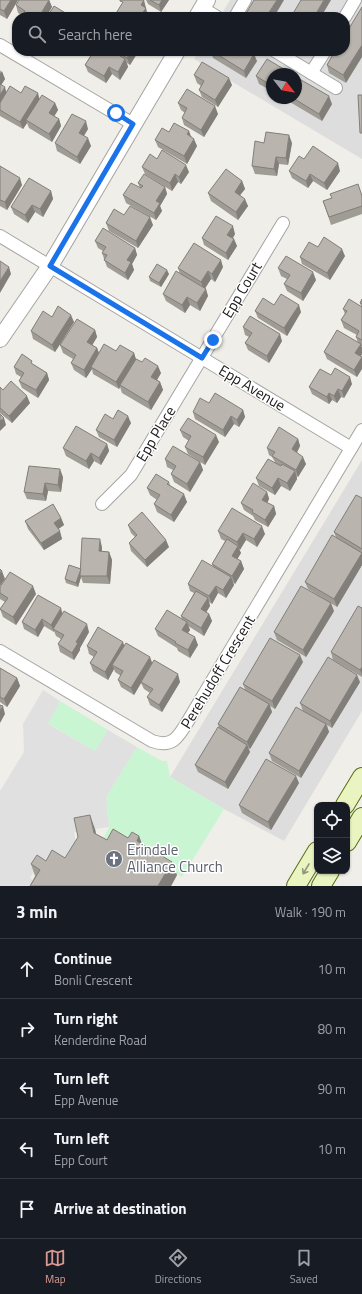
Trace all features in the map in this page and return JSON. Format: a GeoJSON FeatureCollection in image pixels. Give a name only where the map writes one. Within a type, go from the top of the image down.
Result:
{"type":"FeatureCollection","features":[{"type":"Feature","properties":{"kind":"main road"},"geometry":{"type":"LineString","coordinates":[[347,802],[362,777]]}},
{"type":"Feature","properties":{"kind":"main road"},"geometry":{"type":"LineString","coordinates":[[349,838],[362,817]]}},
{"type":"Feature","properties":{"kind":"main road"},"geometry":{"type":"LineString","coordinates":[[296,886],[314,856]]}},
{"type":"Feature","properties":{"kind":"main road"},"geometry":{"type":"LineString","coordinates":[[320,886],[328,874]]}},
{"type":"Feature","properties":{"kind":"street"},"geometry":{"type":"LineString","coordinates":[[238,12],[245,0]]}},
{"type":"Feature","properties":{"kind":"street"},"geometry":{"type":"LineString","coordinates":[[348,12],[355,0]]}},
{"type":"Feature","properties":{"kind":"street"},"geometry":{"type":"LineString","coordinates":[[0,45],[12,52]]}},
{"type":"Feature","properties":{"kind":"street"},"geometry":{"type":"LineString","coordinates":[[19,56],[133,124]]}},
{"type":"Feature","properties":{"kind":"street"},"geometry":{"type":"LineString","coordinates":[[0,339],[50,266],[174,56]]}},
{"type":"Feature","properties":{"kind":"street"},"geometry":{"type":"LineString","coordinates":[[282,56],[336,88]]}},
{"type":"Feature","properties":{"kind":"street"},"geometry":{"type":"LineString","coordinates":[[311,73],[322,56]]}},
{"type":"Feature","properties":{"kind":"street","name":"Epp Court"},"geometry":{"type":"LineString","coordinates":[[202,358],[283,223]]}},
{"type":"Feature","properties":{"kind":"street","name":"Epp Avenue"},"geometry":{"type":"LineString","coordinates":[[0,236],[351,448]]}},
{"type":"Feature","properties":{"kind":"street","name":"Epp Place"},"geometry":{"type":"LineString","coordinates":[[102,504],[131,475],[202,358]]}},
{"type":"Feature","properties":{"kind":"street","name":"Perehudoff Crescent"},"geometry":{"type":"LineString","coordinates":[[0,651],[152,741],[159,743],[171,742],[188,722],[362,430]]}},
{"type":"Feature","properties":{"kind":"shaded area"},"geometry":{"type":"Polygon","coordinates":[[[230,0],[362,0],[362,159],[270,104],[302,104],[302,68],[266,68],[266,102],[194,59],[196,56],[350,56],[350,12],[223,12],[230,0]]]}},
{"type":"Feature","properties":{"kind":"shaded area"},"geometry":{"type":"Polygon","coordinates":[[[362,460],[362,711],[284,841],[224,809],[170,777],[362,460]]]}},
{"type":"Feature","properties":{"kind":"shaded area"},"geometry":{"type":"Polygon","coordinates":[[[43,690],[60,701],[48,724],[95,751],[108,730],[137,747],[106,797],[109,827],[74,832],[77,847],[65,867],[37,866],[30,878],[39,884],[38,886],[0,886],[0,791],[24,752],[23,724],[43,690]]]}},
{"type":"Feature","properties":{"kind":"green space"},"geometry":{"type":"Polygon","coordinates":[[[60,701],[108,730],[95,751],[47,723],[60,701]]]}},
{"type":"Feature","properties":{"kind":"green space"},"geometry":{"type":"Polygon","coordinates":[[[137,747],[162,761],[167,761],[170,777],[224,809],[182,877],[144,853],[101,843],[109,827],[106,797],[137,747]]]}},
{"type":"Feature","properties":{"kind":"building"},"geometry":{"type":"Polygon","coordinates":[[[0,0],[11,0],[4,11],[0,9],[0,0]]]}},
{"type":"Feature","properties":{"kind":"building"},"geometry":{"type":"Polygon","coordinates":[[[19,0],[49,0],[42,12],[24,12],[16,5],[19,0]]]}},
{"type":"Feature","properties":{"kind":"building"},"geometry":{"type":"Polygon","coordinates":[[[144,0],[141,5],[146,8],[143,12],[117,12],[123,2],[120,1],[144,0]]]}},
{"type":"Feature","properties":{"kind":"building"},"geometry":{"type":"Polygon","coordinates":[[[150,0],[162,0],[159,5],[150,0]]]}},
{"type":"Feature","properties":{"kind":"building"},"geometry":{"type":"Polygon","coordinates":[[[254,0],[277,0],[269,12],[247,12],[254,0]]]}},
{"type":"Feature","properties":{"kind":"building"},"geometry":{"type":"Polygon","coordinates":[[[301,0],[324,0],[317,12],[294,12],[301,0]]]}},
{"type":"Feature","properties":{"kind":"building"},"geometry":{"type":"Polygon","coordinates":[[[54,6],[64,12],[50,12],[54,6]]]}},
{"type":"Feature","properties":{"kind":"building"},"geometry":{"type":"Polygon","coordinates":[[[362,7],[362,45],[343,75],[327,65],[332,56],[350,56],[350,27],[362,7]]]}},
{"type":"Feature","properties":{"kind":"building"},"geometry":{"type":"Polygon","coordinates":[[[91,56],[120,56],[125,59],[118,72],[109,67],[104,76],[85,65],[91,56]]]}},
{"type":"Feature","properties":{"kind":"building"},"geometry":{"type":"Polygon","coordinates":[[[220,56],[253,56],[244,71],[220,56]]]}},
{"type":"Feature","properties":{"kind":"building"},"geometry":{"type":"Polygon","coordinates":[[[267,59],[282,68],[266,68],[266,82],[256,76],[267,59]]]}},
{"type":"Feature","properties":{"kind":"building"},"geometry":{"type":"Polygon","coordinates":[[[202,62],[229,78],[215,100],[199,90],[204,81],[194,75],[202,62]]]}},
{"type":"Feature","properties":{"kind":"building"},"geometry":{"type":"Polygon","coordinates":[[[302,80],[329,96],[319,114],[302,104],[302,80]]]}},
{"type":"Feature","properties":{"kind":"building"},"geometry":{"type":"Polygon","coordinates":[[[0,84],[5,87],[0,95],[0,84]]]}},
{"type":"Feature","properties":{"kind":"building"},"geometry":{"type":"Polygon","coordinates":[[[10,86],[21,93],[25,86],[38,93],[20,122],[0,110],[0,103],[10,86]]]}},
{"type":"Feature","properties":{"kind":"building"},"geometry":{"type":"Polygon","coordinates":[[[187,89],[215,106],[201,130],[182,118],[187,108],[178,103],[187,89]]]}},
{"type":"Feature","properties":{"kind":"building"},"geometry":{"type":"Polygon","coordinates":[[[42,95],[55,103],[49,113],[59,119],[49,134],[26,120],[42,95]]]}},
{"type":"Feature","properties":{"kind":"building"},"geometry":{"type":"Polygon","coordinates":[[[358,95],[362,95],[362,133],[360,133],[358,95]]]}},
{"type":"Feature","properties":{"kind":"building"},"geometry":{"type":"Polygon","coordinates":[[[72,114],[86,121],[79,133],[88,138],[77,157],[55,143],[72,114]]]}},
{"type":"Feature","properties":{"kind":"building"},"geometry":{"type":"Polygon","coordinates":[[[174,123],[189,131],[187,134],[194,139],[184,156],[155,140],[162,128],[169,132],[174,123]]]}},
{"type":"Feature","properties":{"kind":"building"},"geometry":{"type":"Polygon","coordinates":[[[266,132],[289,135],[286,158],[276,157],[274,169],[252,166],[255,141],[264,143],[266,132]]]}},
{"type":"Feature","properties":{"kind":"building"},"geometry":{"type":"Polygon","coordinates":[[[313,146],[338,163],[324,183],[310,174],[306,181],[289,171],[299,156],[304,159],[313,146]]]}},
{"type":"Feature","properties":{"kind":"building"},"geometry":{"type":"Polygon","coordinates":[[[162,150],[186,165],[179,177],[175,174],[170,183],[142,167],[150,154],[157,159],[162,150]]]}},
{"type":"Feature","properties":{"kind":"building"},"geometry":{"type":"Polygon","coordinates":[[[0,166],[20,178],[5,202],[0,200],[0,166]]]}},
{"type":"Feature","properties":{"kind":"building"},"geometry":{"type":"Polygon","coordinates":[[[226,169],[242,181],[235,192],[245,199],[236,212],[208,193],[226,169]]]}},
{"type":"Feature","properties":{"kind":"building"},"geometry":{"type":"Polygon","coordinates":[[[144,174],[165,187],[156,201],[160,203],[154,213],[123,195],[131,183],[141,188],[143,186],[138,183],[144,174]]]}},
{"type":"Feature","properties":{"kind":"building"},"geometry":{"type":"Polygon","coordinates":[[[29,178],[51,191],[40,209],[32,205],[25,215],[11,207],[29,178]]]}},
{"type":"Feature","properties":{"kind":"building"},"geometry":{"type":"Polygon","coordinates":[[[358,184],[362,196],[362,206],[329,217],[323,201],[332,198],[330,194],[358,184]]]}},
{"type":"Feature","properties":{"kind":"building"},"geometry":{"type":"Polygon","coordinates":[[[130,206],[150,217],[136,241],[106,223],[114,209],[124,215],[130,206]]]}},
{"type":"Feature","properties":{"kind":"building"},"geometry":{"type":"Polygon","coordinates":[[[216,216],[233,226],[227,235],[234,239],[226,253],[202,238],[216,216]]]}},
{"type":"Feature","properties":{"kind":"building"},"geometry":{"type":"Polygon","coordinates":[[[103,228],[135,248],[127,260],[131,262],[125,273],[104,260],[107,255],[102,253],[106,247],[95,241],[103,228]]]}},
{"type":"Feature","properties":{"kind":"building"},"geometry":{"type":"Polygon","coordinates":[[[324,237],[342,249],[327,273],[300,257],[309,242],[318,247],[324,237]]]}},
{"type":"Feature","properties":{"kind":"building"},"geometry":{"type":"Polygon","coordinates":[[[194,243],[221,260],[212,274],[208,271],[201,282],[178,268],[194,243]]]}},
{"type":"Feature","properties":{"kind":"building"},"geometry":{"type":"Polygon","coordinates":[[[286,256],[313,272],[301,293],[284,284],[290,275],[278,268],[286,256]]]}},
{"type":"Feature","properties":{"kind":"building"},"geometry":{"type":"Polygon","coordinates":[[[0,261],[9,267],[0,281],[0,261]]]}},
{"type":"Feature","properties":{"kind":"building"},"geometry":{"type":"Polygon","coordinates":[[[157,264],[167,270],[159,283],[149,277],[157,264]]]}},
{"type":"Feature","properties":{"kind":"building"},"geometry":{"type":"Polygon","coordinates":[[[176,271],[206,289],[197,303],[187,297],[182,305],[163,294],[176,271]]]}},
{"type":"Feature","properties":{"kind":"building"},"geometry":{"type":"Polygon","coordinates":[[[281,294],[299,305],[284,328],[255,311],[263,298],[274,305],[281,294]]]}},
{"type":"Feature","properties":{"kind":"building"},"geometry":{"type":"Polygon","coordinates":[[[349,299],[362,307],[362,340],[356,337],[359,331],[341,320],[347,311],[343,309],[349,299]]]}},
{"type":"Feature","properties":{"kind":"building"},"geometry":{"type":"Polygon","coordinates":[[[58,306],[71,315],[52,345],[31,331],[43,311],[52,317],[58,306]]]}},
{"type":"Feature","properties":{"kind":"building"},"geometry":{"type":"Polygon","coordinates":[[[250,316],[280,334],[267,356],[245,343],[252,333],[243,327],[250,316]]]}},
{"type":"Feature","properties":{"kind":"building"},"geometry":{"type":"Polygon","coordinates":[[[77,319],[95,330],[87,342],[97,348],[84,370],[71,363],[76,355],[60,345],[77,319]]]}},
{"type":"Feature","properties":{"kind":"building"},"geometry":{"type":"Polygon","coordinates":[[[337,330],[361,344],[355,353],[362,357],[354,370],[324,352],[337,330]]]}},
{"type":"Feature","properties":{"kind":"building"},"geometry":{"type":"Polygon","coordinates":[[[104,344],[116,351],[120,345],[134,353],[116,382],[91,367],[104,344]]]}},
{"type":"Feature","properties":{"kind":"building"},"geometry":{"type":"Polygon","coordinates":[[[22,354],[32,361],[31,363],[47,373],[36,390],[19,381],[24,373],[14,367],[22,354]]]}},
{"type":"Feature","properties":{"kind":"building"},"geometry":{"type":"Polygon","coordinates":[[[145,358],[158,366],[151,377],[160,382],[148,402],[120,385],[136,359],[142,362],[145,358]]]}},
{"type":"Feature","properties":{"kind":"building"},"geometry":{"type":"Polygon","coordinates":[[[335,368],[350,377],[342,391],[338,389],[334,396],[329,393],[327,397],[309,387],[320,369],[331,375],[335,368]]]}},
{"type":"Feature","properties":{"kind":"building"},"geometry":{"type":"Polygon","coordinates":[[[11,381],[27,396],[9,416],[0,408],[0,387],[3,390],[11,381]]]}},
{"type":"Feature","properties":{"kind":"building"},"geometry":{"type":"Polygon","coordinates":[[[215,393],[243,410],[237,420],[231,416],[223,430],[193,412],[200,398],[209,403],[215,393]]]}},
{"type":"Feature","properties":{"kind":"building"},"geometry":{"type":"Polygon","coordinates":[[[118,410],[128,416],[114,440],[96,430],[105,414],[113,419],[118,410]]]}},
{"type":"Feature","properties":{"kind":"building"},"geometry":{"type":"Polygon","coordinates":[[[0,414],[4,418],[0,421],[0,414]]]}},
{"type":"Feature","properties":{"kind":"building"},"geometry":{"type":"Polygon","coordinates":[[[188,418],[216,435],[203,457],[185,447],[191,436],[180,430],[188,418]]]}},
{"type":"Feature","properties":{"kind":"building"},"geometry":{"type":"Polygon","coordinates":[[[76,426],[107,444],[99,458],[91,453],[86,461],[63,448],[76,426]]]}},
{"type":"Feature","properties":{"kind":"building"},"geometry":{"type":"Polygon","coordinates":[[[279,427],[298,439],[292,449],[303,457],[296,470],[272,456],[275,452],[267,448],[279,427]]]}},
{"type":"Feature","properties":{"kind":"building"},"geometry":{"type":"Polygon","coordinates":[[[173,446],[200,462],[187,484],[171,474],[176,466],[165,459],[173,446]]]}},
{"type":"Feature","properties":{"kind":"building"},"geometry":{"type":"Polygon","coordinates":[[[268,459],[295,471],[287,483],[278,478],[272,488],[256,478],[268,459]]]}},
{"type":"Feature","properties":{"kind":"building"},"geometry":{"type":"Polygon","coordinates":[[[29,466],[60,469],[58,485],[45,483],[43,494],[24,492],[29,466]]]}},
{"type":"Feature","properties":{"kind":"building"},"geometry":{"type":"Polygon","coordinates":[[[156,474],[169,482],[167,484],[184,494],[171,515],[154,504],[160,495],[147,488],[156,474]]]}},
{"type":"Feature","properties":{"kind":"building"},"geometry":{"type":"Polygon","coordinates":[[[253,483],[267,492],[262,500],[274,506],[265,520],[252,512],[253,510],[241,503],[253,483]]]}},
{"type":"Feature","properties":{"kind":"building"},"geometry":{"type":"Polygon","coordinates":[[[356,495],[362,498],[362,549],[334,532],[356,495]]]}},
{"type":"Feature","properties":{"kind":"building"},"geometry":{"type":"Polygon","coordinates":[[[53,504],[61,518],[54,523],[60,531],[41,543],[25,521],[53,504]]]}},
{"type":"Feature","properties":{"kind":"building"},"geometry":{"type":"Polygon","coordinates":[[[232,508],[262,526],[254,539],[243,533],[237,542],[218,531],[232,508]]]}},
{"type":"Feature","properties":{"kind":"building"},"geometry":{"type":"Polygon","coordinates":[[[142,512],[166,540],[145,560],[129,543],[137,535],[128,525],[142,512]]]}},
{"type":"Feature","properties":{"kind":"building"},"geometry":{"type":"Polygon","coordinates":[[[332,535],[362,553],[334,599],[305,582],[332,535]]]}},
{"type":"Feature","properties":{"kind":"building"},"geometry":{"type":"Polygon","coordinates":[[[82,538],[100,539],[99,551],[109,552],[107,576],[80,576],[82,538]]]}},
{"type":"Feature","properties":{"kind":"building"},"geometry":{"type":"Polygon","coordinates":[[[227,539],[238,546],[232,556],[241,561],[232,576],[212,564],[227,539]]]}},
{"type":"Feature","properties":{"kind":"building"},"geometry":{"type":"Polygon","coordinates":[[[202,560],[231,577],[223,590],[216,586],[209,596],[188,584],[202,560]]]}},
{"type":"Feature","properties":{"kind":"building"},"geometry":{"type":"Polygon","coordinates":[[[69,565],[81,569],[76,583],[65,579],[69,565]]]}},
{"type":"Feature","properties":{"kind":"building"},"geometry":{"type":"Polygon","coordinates":[[[10,572],[33,586],[13,617],[0,609],[8,598],[0,593],[0,587],[10,572]]]}},
{"type":"Feature","properties":{"kind":"building"},"geometry":{"type":"Polygon","coordinates":[[[301,586],[331,603],[303,650],[274,632],[301,586]]]}},
{"type":"Feature","properties":{"kind":"building"},"geometry":{"type":"Polygon","coordinates":[[[196,591],[208,598],[201,609],[209,614],[201,628],[181,616],[196,591]]]}},
{"type":"Feature","properties":{"kind":"building"},"geometry":{"type":"Polygon","coordinates":[[[38,595],[61,608],[51,625],[42,619],[35,630],[22,622],[38,595]]]}},
{"type":"Feature","properties":{"kind":"building"},"geometry":{"type":"Polygon","coordinates":[[[358,606],[362,608],[362,667],[360,670],[331,652],[358,606]]]}},
{"type":"Feature","properties":{"kind":"building"},"geometry":{"type":"Polygon","coordinates":[[[167,610],[187,622],[182,630],[195,637],[188,650],[155,629],[167,610]]]}},
{"type":"Feature","properties":{"kind":"building"},"geometry":{"type":"Polygon","coordinates":[[[64,611],[87,624],[76,642],[78,643],[72,653],[58,644],[64,635],[53,629],[64,611]]]}},
{"type":"Feature","properties":{"kind":"building"},"geometry":{"type":"Polygon","coordinates":[[[98,627],[123,642],[105,672],[90,663],[97,652],[87,646],[98,627]]]}},
{"type":"Feature","properties":{"kind":"building"},"geometry":{"type":"Polygon","coordinates":[[[270,638],[300,655],[272,701],[243,684],[270,638]]]}},
{"type":"Feature","properties":{"kind":"building"},"geometry":{"type":"Polygon","coordinates":[[[126,643],[150,657],[131,688],[118,680],[123,671],[112,665],[126,643]]]}},
{"type":"Feature","properties":{"kind":"building"},"geometry":{"type":"Polygon","coordinates":[[[328,657],[357,675],[330,721],[300,703],[328,657]]]}},
{"type":"Feature","properties":{"kind":"building"},"geometry":{"type":"Polygon","coordinates":[[[154,660],[178,674],[159,705],[147,697],[153,689],[141,682],[154,660]]]}},
{"type":"Feature","properties":{"kind":"building"},"geometry":{"type":"Polygon","coordinates":[[[0,668],[17,678],[4,699],[0,697],[0,668]]]}},
{"type":"Feature","properties":{"kind":"building"},"geometry":{"type":"Polygon","coordinates":[[[240,687],[269,704],[247,742],[218,724],[240,687]]]}},
{"type":"Feature","properties":{"kind":"building"},"geometry":{"type":"Polygon","coordinates":[[[296,707],[326,724],[299,771],[269,753],[296,707]]]}},
{"type":"Feature","properties":{"kind":"building"},"geometry":{"type":"Polygon","coordinates":[[[218,727],[247,745],[225,782],[195,765],[218,727]]]}},
{"type":"Feature","properties":{"kind":"building"},"geometry":{"type":"Polygon","coordinates":[[[266,759],[296,776],[268,822],[239,805],[266,759]]]}},
{"type":"Feature","properties":{"kind":"building","name":"Erindale Alliance Church"},"geometry":{"type":"Polygon","coordinates":[[[90,815],[94,833],[107,840],[113,829],[128,838],[132,832],[139,836],[137,841],[172,862],[158,886],[30,886],[40,870],[31,864],[37,855],[46,861],[52,850],[65,858],[78,837],[74,818],[90,815]]]}},
{"type":"Feature","properties":{"kind":"place","name":"Erindale Alliance Church"},"geometry":{"type":"Point","coordinates":[114,859]}},
{"type":"Feature","properties":{"kind":"route"},"geometry":{"type":"LineString","coordinates":[[116,113],[133,124],[50,266],[202,358],[213,340]]}}]}
